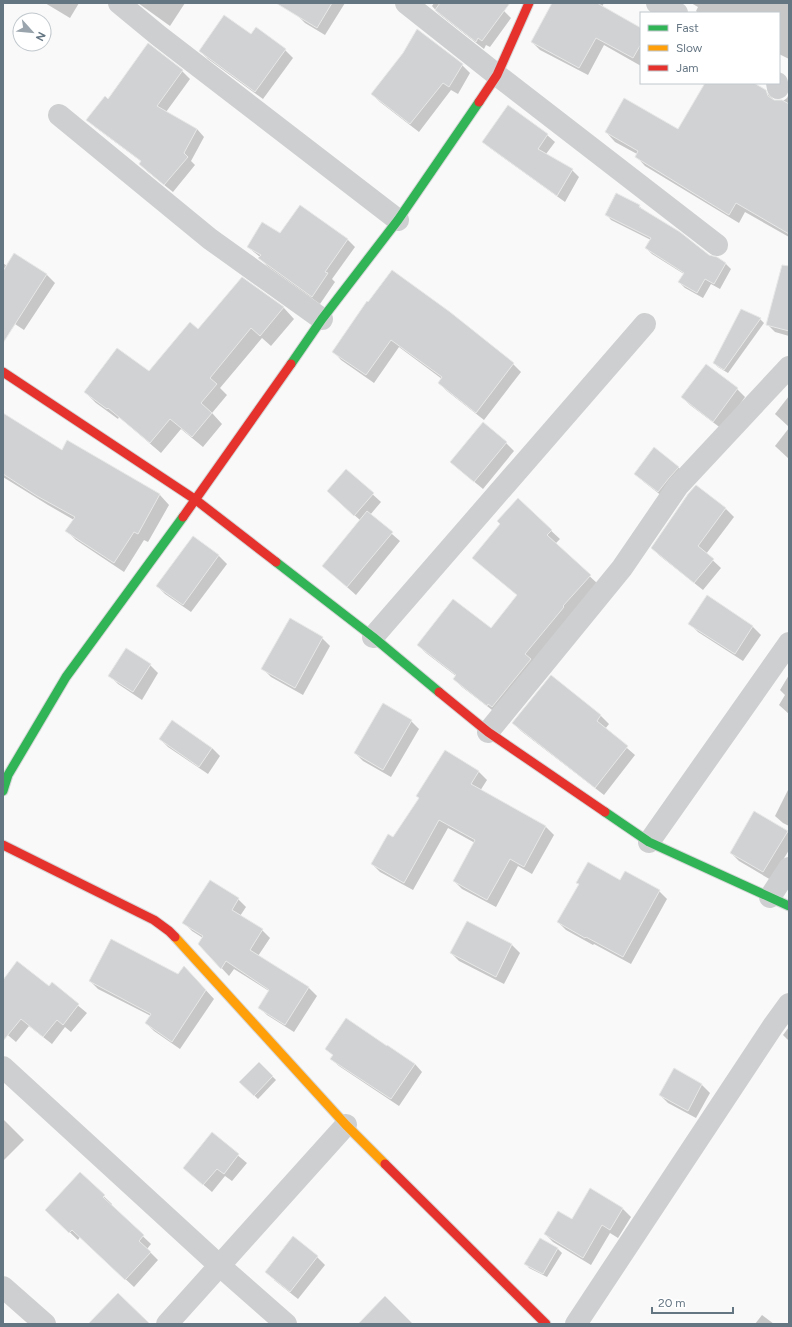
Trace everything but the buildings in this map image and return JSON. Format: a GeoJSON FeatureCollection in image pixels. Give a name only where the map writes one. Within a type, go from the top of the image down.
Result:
{"type":"FeatureCollection","features":[{"type":"Feature","properties":{"kind":"street"},"geometry":{"type":"LineString","coordinates":[[119,3],[159,36],[398,220]]}},
{"type":"Feature","properties":{"kind":"street"},"geometry":{"type":"LineString","coordinates":[[406,3],[717,245]]}},
{"type":"Feature","properties":{"kind":"street"},"geometry":{"type":"LineString","coordinates":[[3,791],[8,775],[66,677],[196,500],[322,319],[398,220],[497,75],[528,3]]}},
{"type":"Feature","properties":{"kind":"street"},"geometry":{"type":"LineString","coordinates":[[657,3],[675,12]]}},
{"type":"Feature","properties":{"kind":"street"},"geometry":{"type":"LineString","coordinates":[[59,115],[210,240],[322,319]]}},
{"type":"Feature","properties":{"kind":"street"},"geometry":{"type":"LineString","coordinates":[[374,637],[645,324]]}},
{"type":"Feature","properties":{"kind":"street"},"geometry":{"type":"LineString","coordinates":[[488,732],[622,568],[678,486],[789,367]]}},
{"type":"Feature","properties":{"kind":"street"},"geometry":{"type":"LineString","coordinates":[[3,372],[196,500],[374,637],[488,732],[650,842],[789,906]]}},
{"type":"Feature","properties":{"kind":"street"},"geometry":{"type":"LineString","coordinates":[[650,842],[789,644]]}},
{"type":"Feature","properties":{"kind":"street"},"geometry":{"type":"LineString","coordinates":[[3,845],[154,920],[169,932],[346,1125],[546,1324]]}},
{"type":"Feature","properties":{"kind":"street"},"geometry":{"type":"LineString","coordinates":[[770,897],[789,868]]}},
{"type":"Feature","properties":{"kind":"street"},"geometry":{"type":"LineString","coordinates":[[576,1324],[789,1004]]}},
{"type":"Feature","properties":{"kind":"street"},"geometry":{"type":"LineString","coordinates":[[3,1066],[220,1266],[286,1324]]}},
{"type":"Feature","properties":{"kind":"street"},"geometry":{"type":"LineString","coordinates":[[167,1324],[346,1125]]}},
{"type":"Feature","properties":{"kind":"street"},"geometry":{"type":"LineString","coordinates":[[3,1287],[45,1324]]}},
{"type":"Feature","properties":{"kind":"traffic: fast"},"geometry":{"type":"LineString","coordinates":[[291,364],[322,319],[398,220],[479,102]]}},
{"type":"Feature","properties":{"kind":"traffic: fast"},"geometry":{"type":"LineString","coordinates":[[3,791],[8,775],[66,677],[183,517]]}},
{"type":"Feature","properties":{"kind":"traffic: fast"},"geometry":{"type":"LineString","coordinates":[[276,562],[373,637],[439,692]]}},
{"type":"Feature","properties":{"kind":"traffic: fast"},"geometry":{"type":"LineString","coordinates":[[605,812],[649,842],[789,906]]}},
{"type":"Feature","properties":{"kind":"traffic: slow"},"geometry":{"type":"LineString","coordinates":[[175,937],[346,1125],[385,1164]]}},
{"type":"Feature","properties":{"kind":"traffic: jam"},"geometry":{"type":"LineString","coordinates":[[479,102],[497,75],[529,3]]}},
{"type":"Feature","properties":{"kind":"traffic: jam"},"geometry":{"type":"LineString","coordinates":[[183,517],[291,364]]}},
{"type":"Feature","properties":{"kind":"traffic: jam"},"geometry":{"type":"LineString","coordinates":[[3,372],[196,500],[276,562]]}},
{"type":"Feature","properties":{"kind":"traffic: jam"},"geometry":{"type":"LineString","coordinates":[[439,692],[488,732],[605,812]]}},
{"type":"Feature","properties":{"kind":"traffic: jam"},"geometry":{"type":"LineString","coordinates":[[3,845],[154,920],[175,937]]}},
{"type":"Feature","properties":{"kind":"traffic: jam"},"geometry":{"type":"LineString","coordinates":[[385,1164],[546,1324]]}}]}
